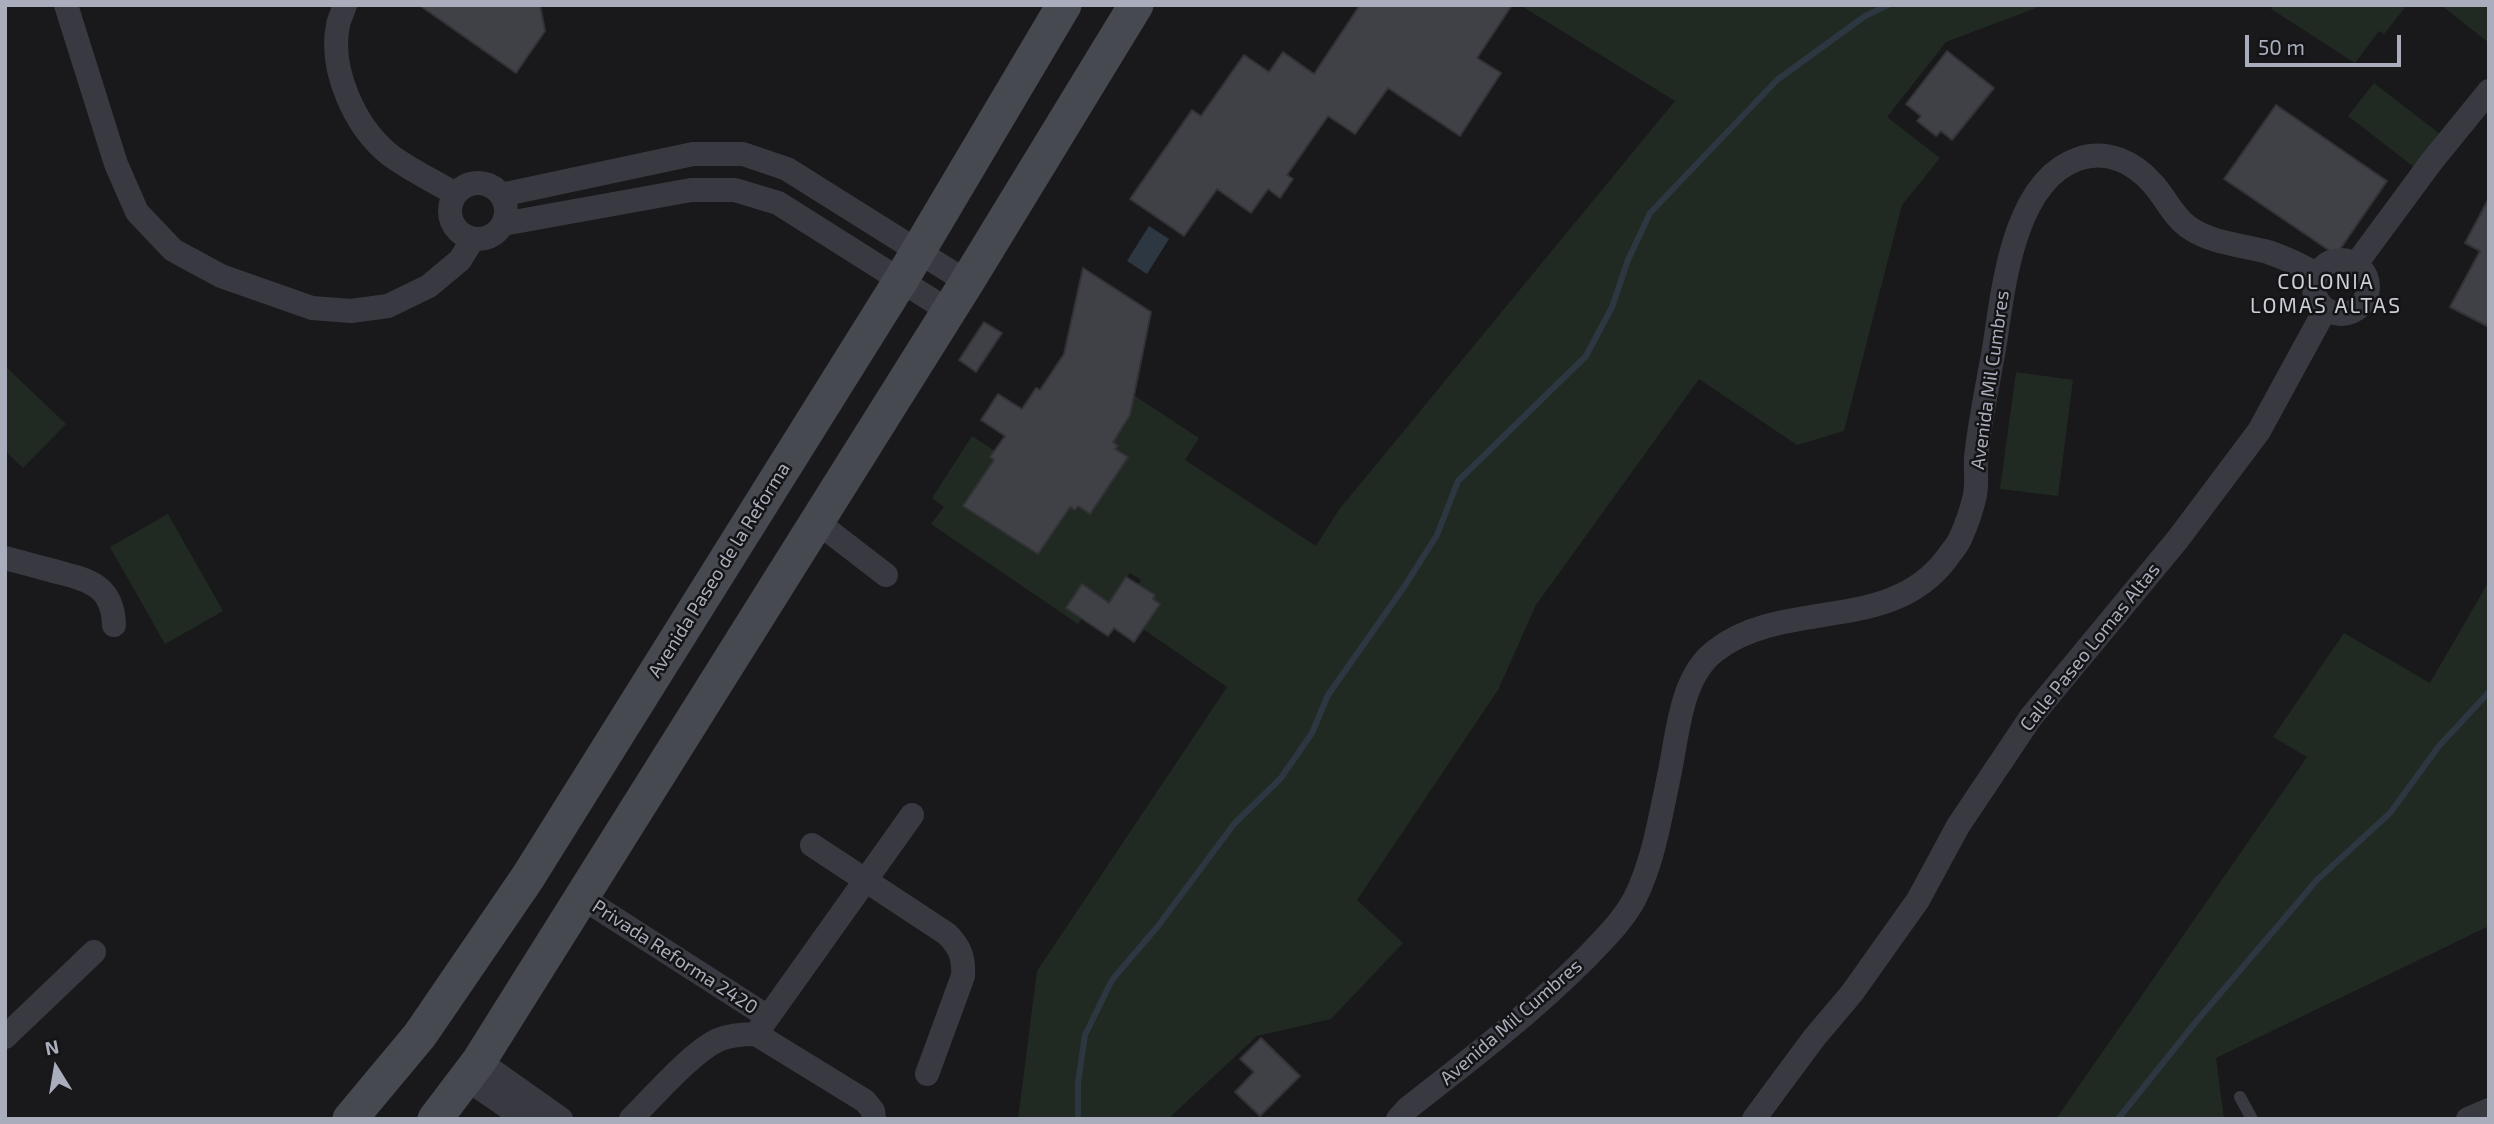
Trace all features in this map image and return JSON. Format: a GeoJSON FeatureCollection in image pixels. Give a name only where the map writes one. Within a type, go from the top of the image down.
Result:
{"type":"FeatureCollection","features":[{"type":"Feature","properties":{"kind":"main road","name":"Avenida Paseo de la Reforma"},"geometry":{"type":"LineString","coordinates":[[350,1119],[420,1035],[528,877],[909,266],[1064,5]]}},
{"type":"Feature","properties":{"kind":"main road"},"geometry":{"type":"LineString","coordinates":[[435,1119],[473,1070],[967,282],[1136,5]]}},
{"type":"Feature","properties":{"kind":"main road"},"geometry":{"type":"LineString","coordinates":[[677,637],[726,664]]}},
{"type":"Feature","properties":{"kind":"street"},"geometry":{"type":"LineString","coordinates":[[66,5],[116,164],[137,212],[173,250],[221,276],[312,308],[351,311],[388,306],[429,286],[460,260],[473,239]]}},
{"type":"Feature","properties":{"kind":"street"},"geometry":{"type":"LineString","coordinates":[[345,5],[337,26],[337,68],[352,107],[366,132],[390,155],[455,194]]}},
{"type":"Feature","properties":{"kind":"street"},"geometry":{"type":"LineString","coordinates":[[2356,264],[2432,161],[2489,90]]}},
{"type":"Feature","properties":{"kind":"street"},"geometry":{"type":"LineString","coordinates":[[501,195],[693,154],[744,154],[787,169],[909,266],[948,311]]}},
{"type":"Feature","properties":{"kind":"street","name":"Avenida Mil Cumbres"},"geometry":{"type":"LineString","coordinates":[[1398,1119],[1556,988],[1613,930],[1634,899],[1649,860],[1684,702],[1699,670],[1714,651],[1747,634],[1777,623],[1867,608],[1903,596],[1935,575],[1959,542],[1975,495],[1976,453],[2014,239],[2042,187],[2058,171],[2076,160],[2098,155],[2117,158],[2133,165],[2153,184],[2187,226],[2217,240],[2294,261],[2317,275]]}},
{"type":"Feature","properties":{"kind":"street"},"geometry":{"type":"LineString","coordinates":[[475,183],[495,188],[506,209],[503,224],[493,235],[483,239],[463,235],[454,228],[450,217],[450,205],[455,194],[464,186],[475,183]]}},
{"type":"Feature","properties":{"kind":"street"},"geometry":{"type":"LineString","coordinates":[[503,224],[691,190],[735,190],[778,203],[909,266],[967,282]]}},
{"type":"Feature","properties":{"kind":"street"},"geometry":{"type":"LineString","coordinates":[[2346,260],[2356,264],[2364,272],[2368,282],[2364,303],[2347,314],[2325,310],[2316,298],[2314,290],[2317,275],[2324,266],[2334,261],[2346,260]]}},
{"type":"Feature","properties":{"kind":"street","name":"Calle Paseo Lomas Altas"},"geometry":{"type":"LineString","coordinates":[[1754,1119],[1814,1038],[1852,993],[1918,900],[1958,826],[2031,717],[2178,539],[2259,431],[2325,310]]}},
{"type":"Feature","properties":{"kind":"street"},"geometry":{"type":"LineString","coordinates":[[816,522],[886,575]]}},
{"type":"Feature","properties":{"kind":"street"},"geometry":{"type":"LineString","coordinates":[[5,558],[91,583],[106,596],[114,614],[114,625]]}},
{"type":"Feature","properties":{"kind":"street","name":"Privada Reforma 2420"},"geometry":{"type":"LineString","coordinates":[[581,897],[762,1026],[912,815]]}},
{"type":"Feature","properties":{"kind":"street"},"geometry":{"type":"LineString","coordinates":[[812,845],[947,934],[958,945],[964,960],[963,975],[927,1074]]}},
{"type":"Feature","properties":{"kind":"street"},"geometry":{"type":"LineString","coordinates":[[5,1037],[94,952]]}},
{"type":"Feature","properties":{"kind":"street"},"geometry":{"type":"LineString","coordinates":[[631,1119],[702,1050],[719,1040],[762,1026],[865,1101],[873,1111],[874,1119]]}},
{"type":"Feature","properties":{"kind":"street"},"geometry":{"type":"LineString","coordinates":[[473,1070],[525,1119]]}},
{"type":"Feature","properties":{"kind":"street"},"geometry":{"type":"LineString","coordinates":[[473,1070],[561,1119]]}},
{"type":"Feature","properties":{"kind":"street"},"geometry":{"type":"LineString","coordinates":[[2468,1119],[2489,1110]]}},
{"type":"Feature","properties":{"kind":"lane"},"geometry":{"type":"LineString","coordinates":[[2240,1097],[2252,1119]]}},
{"type":"Feature","properties":{"kind":"shaded area"},"geometry":{"type":"Polygon","coordinates":[[[1520,5],[2044,5],[1946,42],[1887,117],[1940,158],[1902,205],[1844,431],[1797,445],[1699,379],[1536,605],[1498,690],[1357,900],[1403,943],[1331,1019],[1257,1036],[1168,1119],[1018,1119],[1037,971],[1227,687],[1143,629],[1160,604],[1153,599],[1155,595],[1136,588],[1141,580],[1130,573],[1103,612],[1082,585],[1066,608],[1082,618],[1078,624],[931,524],[944,507],[932,498],[972,436],[995,451],[994,460],[964,506],[1038,554],[1070,507],[1075,510],[1078,506],[1090,514],[1128,457],[1115,449],[1117,446],[1113,442],[1130,416],[1126,390],[1199,438],[1185,460],[1316,546],[1338,511],[1675,101],[1520,5]]]}},
{"type":"Feature","properties":{"kind":"shaded area"},"geometry":{"type":"Polygon","coordinates":[[[2273,5],[2407,5],[2384,34],[2379,31],[2355,63],[2271,9],[2273,5]]]}},
{"type":"Feature","properties":{"kind":"shaded area"},"geometry":{"type":"Polygon","coordinates":[[[2441,5],[2489,5],[2489,43],[2441,5]]]}},
{"type":"Feature","properties":{"kind":"shaded area"},"geometry":{"type":"Polygon","coordinates":[[[2374,83],[2440,134],[2414,167],[2348,116],[2374,83]]]}},
{"type":"Feature","properties":{"kind":"shaded area"},"geometry":{"type":"Polygon","coordinates":[[[1149,226],[1169,239],[1147,274],[1127,261],[1149,226]]]}},
{"type":"Feature","properties":{"kind":"shaded area"},"geometry":{"type":"Polygon","coordinates":[[[5,366],[66,424],[23,468],[5,451],[5,366]]]}},
{"type":"Feature","properties":{"kind":"shaded area"},"geometry":{"type":"Polygon","coordinates":[[[2016,372],[2073,380],[2058,496],[2000,489],[2016,372]]]}},
{"type":"Feature","properties":{"kind":"shaded area"},"geometry":{"type":"Polygon","coordinates":[[[168,514],[223,611],[165,644],[110,547],[168,514]]]}},
{"type":"Feature","properties":{"kind":"shaded area"},"geometry":{"type":"Polygon","coordinates":[[[2489,581],[2489,926],[2216,1058],[2224,1119],[2056,1119],[2307,757],[2273,737],[2344,633],[2430,683],[2489,581]]]}},
{"type":"Feature","properties":{"kind":"building"},"geometry":{"type":"Polygon","coordinates":[[[419,5],[540,5],[545,31],[516,73],[419,5]]]}},
{"type":"Feature","properties":{"kind":"building"},"geometry":{"type":"Polygon","coordinates":[[[1360,5],[1512,5],[1477,58],[1501,73],[1460,136],[1388,88],[1355,134],[1328,116],[1287,175],[1293,179],[1280,198],[1268,189],[1251,213],[1217,189],[1184,236],[1130,199],[1192,110],[1201,116],[1244,55],[1269,72],[1283,52],[1314,74],[1360,5]]]}},
{"type":"Feature","properties":{"kind":"building"},"geometry":{"type":"Polygon","coordinates":[[[1947,51],[1994,88],[1952,140],[1941,131],[1936,136],[1917,121],[1921,116],[1906,104],[1947,51]]]}},
{"type":"Feature","properties":{"kind":"building"},"geometry":{"type":"Polygon","coordinates":[[[2276,105],[2387,181],[2336,255],[2224,179],[2276,105]]]}},
{"type":"Feature","properties":{"kind":"building"},"geometry":{"type":"Polygon","coordinates":[[[2489,198],[2489,327],[2450,307],[2480,251],[2465,243],[2489,198]]]}},
{"type":"Feature","properties":{"kind":"building"},"geometry":{"type":"Polygon","coordinates":[[[1083,268],[1151,312],[1130,415],[1113,442],[1118,446],[1115,449],[1128,457],[1090,514],[1078,506],[1075,510],[1070,507],[1038,554],[963,506],[994,460],[990,457],[1005,436],[981,420],[998,394],[1022,409],[1036,388],[1040,390],[1064,354],[1083,268]]]}},
{"type":"Feature","properties":{"kind":"building"},"geometry":{"type":"Polygon","coordinates":[[[984,322],[1002,333],[976,372],[959,360],[984,322]]]}},
{"type":"Feature","properties":{"kind":"building"},"geometry":{"type":"Polygon","coordinates":[[[1126,577],[1155,595],[1153,599],[1160,604],[1134,642],[1114,628],[1108,636],[1066,608],[1082,584],[1109,603],[1126,577]]]}},
{"type":"Feature","properties":{"kind":"building"},"geometry":{"type":"Polygon","coordinates":[[[1261,1038],[1300,1076],[1260,1116],[1235,1092],[1254,1072],[1240,1059],[1261,1038]]]}},
{"type":"Feature","properties":{"kind":"waterway"},"geometry":{"type":"LineString","coordinates":[[1078,1119],[1078,1083],[1085,1035],[1112,980],[1158,926],[1234,824],[1281,778],[1312,733],[1328,695],[1437,535],[1458,481],[1586,356],[1612,307],[1628,260],[1650,213],[1777,80],[1865,16],[1888,5]]}},
{"type":"Feature","properties":{"kind":"waterway"},"geometry":{"type":"LineString","coordinates":[[2118,1119],[2195,1023],[2317,880],[2390,813],[2439,746],[2489,692]]}},
{"type":"Feature","properties":{"kind":"district","name":"COLONIA LOMAS ALTAS"},"geometry":{"type":"Point","coordinates":[2326,294]}}]}
